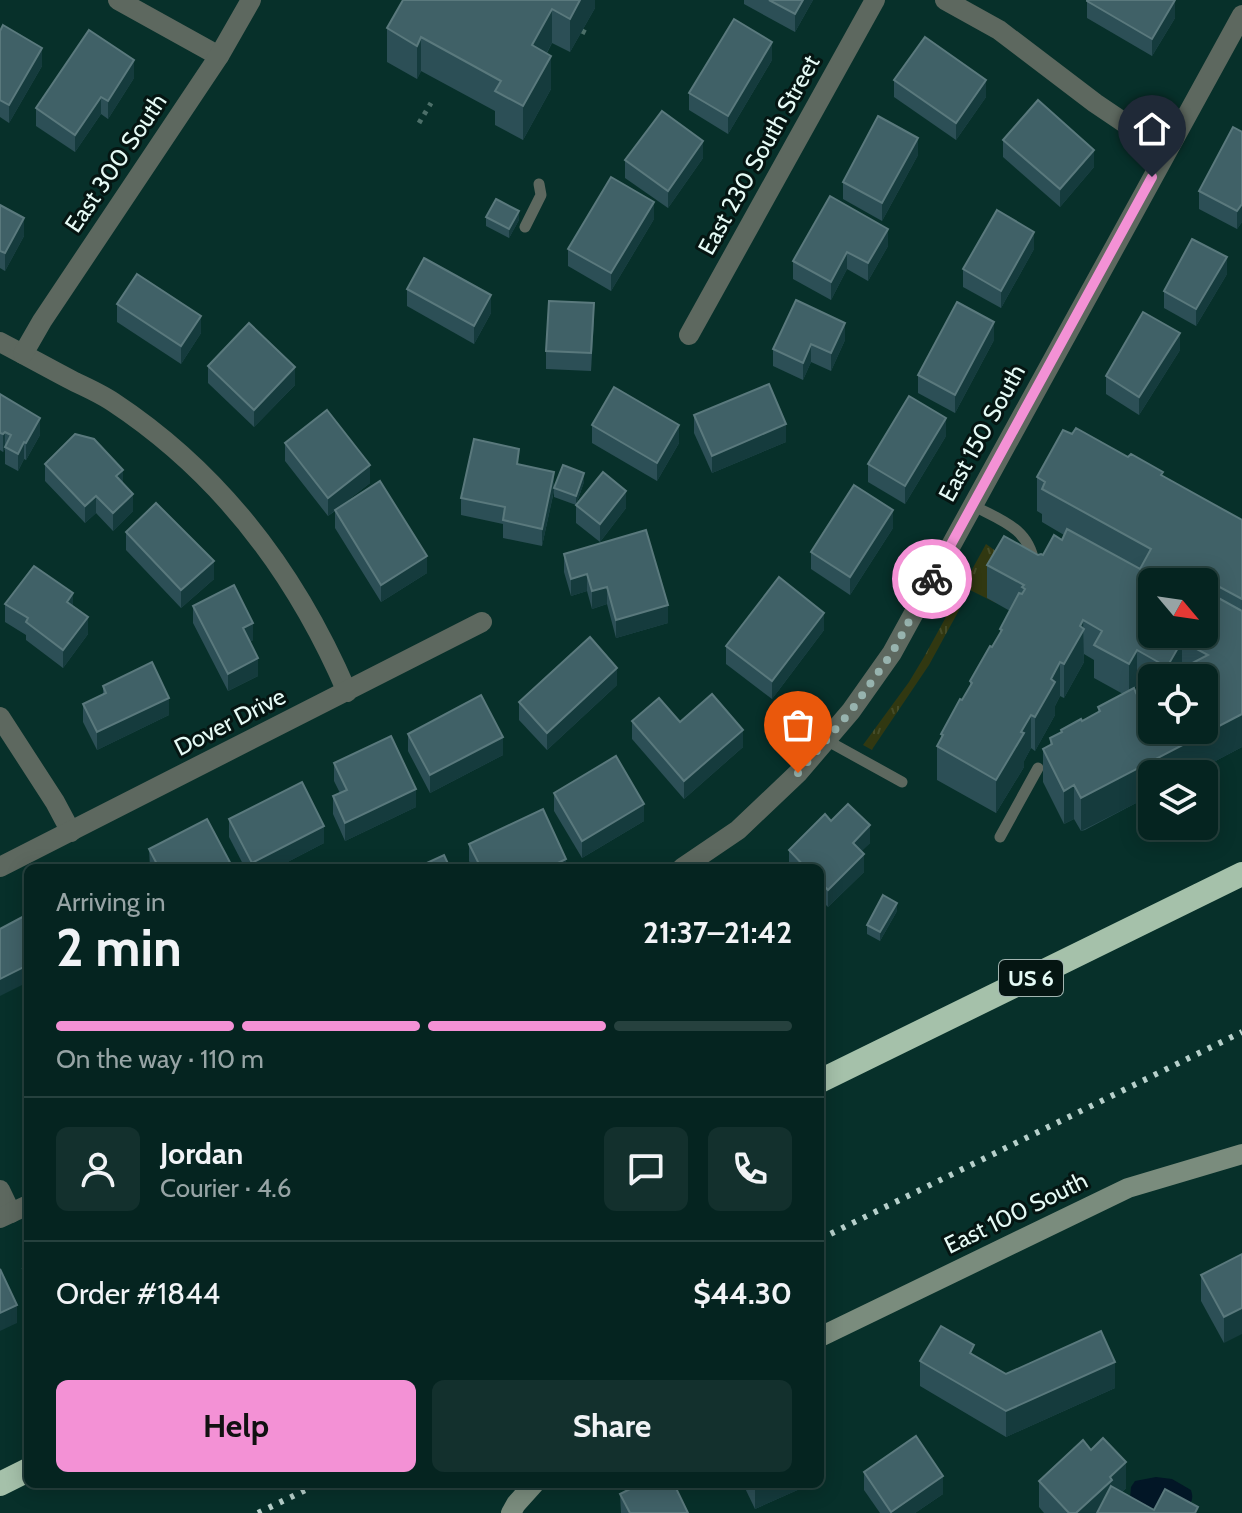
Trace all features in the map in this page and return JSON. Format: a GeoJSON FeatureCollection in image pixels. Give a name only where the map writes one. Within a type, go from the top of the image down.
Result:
{"type":"FeatureCollection","features":[{"type":"Feature","properties":{"kind":"highway","name":"US 6"},"geometry":{"type":"LineString","coordinates":[[824,1079],[1242,874]]}},
{"type":"Feature","properties":{"kind":"highway"},"geometry":{"type":"LineString","coordinates":[[0,1484],[24,1472]]}},
{"type":"Feature","properties":{"kind":"street"},"geometry":{"type":"LineString","coordinates":[[118,0],[219,56]]}},
{"type":"Feature","properties":{"kind":"street","name":"East 300 South"},"geometry":{"type":"LineString","coordinates":[[23,354],[219,56],[251,0]]}},
{"type":"Feature","properties":{"kind":"street","name":"East 230 South Street"},"geometry":{"type":"LineString","coordinates":[[689,335],[875,0]]}},
{"type":"Feature","properties":{"kind":"street"},"geometry":{"type":"LineString","coordinates":[[945,0],[999,30],[1095,103],[1166,151]]}},
{"type":"Feature","properties":{"kind":"street","name":"East 150 South"},"geometry":{"type":"LineString","coordinates":[[688,864],[738,830],[798,773],[851,711],[892,653],[1242,15]]}},
{"type":"Feature","properties":{"kind":"street"},"geometry":{"type":"LineString","coordinates":[[0,342],[111,401],[159,436],[198,470],[262,541],[285,573],[347,692]]}},
{"type":"Feature","properties":{"kind":"street","name":"Dover Drive"},"geometry":{"type":"LineString","coordinates":[[0,867],[482,622]]}},
{"type":"Feature","properties":{"kind":"street"},"geometry":{"type":"LineString","coordinates":[[0,717],[71,832]]}},
{"type":"Feature","properties":{"kind":"street","name":"East 100 South"},"geometry":{"type":"LineString","coordinates":[[824,1335],[1128,1188],[1242,1154]]}},
{"type":"Feature","properties":{"kind":"street"},"geometry":{"type":"LineString","coordinates":[[0,1190],[13,1212]]}},
{"type":"Feature","properties":{"kind":"street"},"geometry":{"type":"LineString","coordinates":[[511,1513],[530,1488]]}},
{"type":"Feature","properties":{"kind":"lane"},"geometry":{"type":"LineString","coordinates":[[525,227],[541,195],[539,184]]}},
{"type":"Feature","properties":{"kind":"lane"},"geometry":{"type":"LineString","coordinates":[[972,505],[1017,530],[1027,540],[1034,567],[1030,575]]}},
{"type":"Feature","properties":{"kind":"lane"},"geometry":{"type":"LineString","coordinates":[[826,740],[902,782]]}},
{"type":"Feature","properties":{"kind":"lane"},"geometry":{"type":"LineString","coordinates":[[1000,837],[1038,768]]}},
{"type":"Feature","properties":{"kind":"path"},"geometry":{"type":"LineString","coordinates":[[419,123],[431,103]]}},
{"type":"Feature","properties":{"kind":"green space"},"geometry":{"type":"Polygon","coordinates":[[[986,544],[1004,557],[1013,574],[996,603],[970,590],[929,665],[872,750],[863,745],[909,682],[986,544]]]}},
{"type":"Feature","properties":{"kind":"water"},"geometry":{"type":"Polygon","coordinates":[[[1156,1477],[1172,1479],[1191,1490],[1192,1498],[1188,1506],[1146,1509],[1130,1499],[1135,1481],[1156,1477]]]}},
{"type":"Feature","properties":{"kind":"building"},"geometry":{"type":"Polygon","coordinates":[[[403,0],[580,0],[570,19],[552,9],[532,45],[551,56],[523,106],[495,91],[501,81],[421,37],[417,46],[387,28],[403,0]]]}},
{"type":"Feature","properties":{"kind":"building"},"geometry":{"type":"Polygon","coordinates":[[[769,0],[803,0],[795,14],[769,0]]]}},
{"type":"Feature","properties":{"kind":"building"},"geometry":{"type":"Polygon","coordinates":[[[1087,0],[1175,0],[1152,39],[1087,0]]]}},
{"type":"Feature","properties":{"kind":"building"},"geometry":{"type":"Polygon","coordinates":[[[734,19],[772,42],[728,116],[689,93],[734,19]]]}},
{"type":"Feature","properties":{"kind":"building"},"geometry":{"type":"Polygon","coordinates":[[[3,25],[42,48],[9,105],[0,100],[0,31],[3,25]]]}},
{"type":"Feature","properties":{"kind":"building"},"geometry":{"type":"Polygon","coordinates":[[[89,30],[134,60],[108,101],[101,97],[75,135],[36,108],[89,30]]]}},
{"type":"Feature","properties":{"kind":"building"},"geometry":{"type":"Polygon","coordinates":[[[925,37],[986,80],[956,123],[894,80],[925,37]]]}},
{"type":"Feature","properties":{"kind":"building"},"geometry":{"type":"Polygon","coordinates":[[[1038,100],[1094,150],[1060,189],[1003,140],[1038,100]]]}},
{"type":"Feature","properties":{"kind":"building"},"geometry":{"type":"Polygon","coordinates":[[[662,111],[703,141],[668,191],[625,160],[662,111]]]}},
{"type":"Feature","properties":{"kind":"building"},"geometry":{"type":"Polygon","coordinates":[[[878,116],[918,138],[882,203],[843,182],[878,116]]]}},
{"type":"Feature","properties":{"kind":"building"},"geometry":{"type":"Polygon","coordinates":[[[1233,127],[1242,132],[1242,204],[1237,211],[1199,191],[1233,127]]]}},
{"type":"Feature","properties":{"kind":"building"},"geometry":{"type":"Polygon","coordinates":[[[611,177],[654,202],[611,273],[568,249],[611,177]]]}},
{"type":"Feature","properties":{"kind":"building"},"geometry":{"type":"Polygon","coordinates":[[[830,196],[888,229],[868,263],[847,252],[831,282],[793,261],[830,196]]]}},
{"type":"Feature","properties":{"kind":"building"},"geometry":{"type":"Polygon","coordinates":[[[496,199],[519,211],[509,229],[486,217],[496,199]]]}},
{"type":"Feature","properties":{"kind":"building"},"geometry":{"type":"Polygon","coordinates":[[[0,205],[24,218],[5,253],[0,251],[0,205]]]}},
{"type":"Feature","properties":{"kind":"building"},"geometry":{"type":"Polygon","coordinates":[[[997,210],[1034,232],[1001,291],[963,269],[997,210]]]}},
{"type":"Feature","properties":{"kind":"building"},"geometry":{"type":"Polygon","coordinates":[[[1192,239],[1227,257],[1196,309],[1164,291],[1192,239]]]}},
{"type":"Feature","properties":{"kind":"building"},"geometry":{"type":"Polygon","coordinates":[[[424,258],[491,295],[474,326],[407,289],[424,258]]]}},
{"type":"Feature","properties":{"kind":"building"},"geometry":{"type":"Polygon","coordinates":[[[137,274],[201,316],[181,346],[117,304],[137,274]]]}},
{"type":"Feature","properties":{"kind":"building"},"geometry":{"type":"Polygon","coordinates":[[[796,300],[845,323],[831,353],[811,344],[803,363],[773,349],[796,300]]]}},
{"type":"Feature","properties":{"kind":"building"},"geometry":{"type":"Polygon","coordinates":[[[549,301],[594,303],[591,353],[546,351],[549,301]]]}},
{"type":"Feature","properties":{"kind":"building"},"geometry":{"type":"Polygon","coordinates":[[[957,302],[994,322],[955,395],[918,375],[957,302]]]}},
{"type":"Feature","properties":{"kind":"building"},"geometry":{"type":"Polygon","coordinates":[[[1143,312],[1180,333],[1139,397],[1106,376],[1143,312]]]}},
{"type":"Feature","properties":{"kind":"building"},"geometry":{"type":"Polygon","coordinates":[[[249,323],[295,367],[254,410],[208,366],[249,323]]]}},
{"type":"Feature","properties":{"kind":"building"},"geometry":{"type":"Polygon","coordinates":[[[769,384],[786,424],[712,456],[694,415],[769,384]]]}},
{"type":"Feature","properties":{"kind":"building"},"geometry":{"type":"Polygon","coordinates":[[[614,387],[679,425],[657,463],[592,425],[614,387]]]}},
{"type":"Feature","properties":{"kind":"building"},"geometry":{"type":"Polygon","coordinates":[[[0,394],[40,418],[18,454],[5,447],[11,435],[0,433],[0,394]]]}},
{"type":"Feature","properties":{"kind":"building"},"geometry":{"type":"Polygon","coordinates":[[[909,396],[946,418],[905,486],[868,464],[909,396]]]}},
{"type":"Feature","properties":{"kind":"building"},"geometry":{"type":"Polygon","coordinates":[[[327,410],[370,465],[328,498],[285,443],[327,410]]]}},
{"type":"Feature","properties":{"kind":"building"},"geometry":{"type":"Polygon","coordinates":[[[1076,428],[1128,457],[1131,454],[1163,472],[1161,475],[1242,520],[1242,599],[1218,586],[1218,568],[1141,568],[1151,549],[1042,489],[1045,482],[1037,477],[1063,430],[1072,434],[1076,428]]]}},
{"type":"Feature","properties":{"kind":"building"},"geometry":{"type":"Polygon","coordinates":[[[75,434],[94,439],[123,470],[116,476],[133,494],[113,513],[96,496],[85,506],[45,464],[75,434]]]}},
{"type":"Feature","properties":{"kind":"building"},"geometry":{"type":"Polygon","coordinates":[[[474,439],[519,449],[517,464],[554,472],[542,529],[503,520],[505,507],[461,498],[474,439]]]}},
{"type":"Feature","properties":{"kind":"building"},"geometry":{"type":"Polygon","coordinates":[[[563,465],[584,473],[576,496],[554,488],[563,465]]]}},
{"type":"Feature","properties":{"kind":"building"},"geometry":{"type":"Polygon","coordinates":[[[603,472],[626,491],[600,524],[576,505],[603,472]]]}},
{"type":"Feature","properties":{"kind":"building"},"geometry":{"type":"Polygon","coordinates":[[[380,481],[427,556],[381,585],[335,510],[380,481]]]}},
{"type":"Feature","properties":{"kind":"building"},"geometry":{"type":"Polygon","coordinates":[[[854,485],[893,510],[850,577],[811,552],[854,485]]]}},
{"type":"Feature","properties":{"kind":"building"},"geometry":{"type":"Polygon","coordinates":[[[156,503],[214,561],[181,590],[126,532],[156,503]]]}},
{"type":"Feature","properties":{"kind":"building"},"geometry":{"type":"Polygon","coordinates":[[[1067,529],[1138,568],[1138,648],[1178,648],[1169,664],[1162,664],[1137,650],[1129,664],[1094,645],[1102,631],[1083,620],[1080,626],[1084,629],[1064,664],[1060,662],[1051,679],[1055,682],[1035,717],[1031,715],[996,780],[937,746],[960,699],[972,683],[970,681],[1002,630],[1019,593],[1022,594],[1025,589],[1022,587],[1024,585],[987,565],[1004,536],[1043,555],[1054,535],[1062,540],[1067,529]]]}},
{"type":"Feature","properties":{"kind":"building"},"geometry":{"type":"Polygon","coordinates":[[[646,530],[668,605],[616,620],[607,587],[592,591],[587,574],[571,579],[564,554],[646,530]]]}},
{"type":"Feature","properties":{"kind":"building"},"geometry":{"type":"Polygon","coordinates":[[[34,566],[73,593],[67,602],[88,617],[63,650],[26,622],[28,618],[5,604],[34,566]]]}},
{"type":"Feature","properties":{"kind":"building"},"geometry":{"type":"Polygon","coordinates":[[[779,577],[824,613],[772,681],[726,646],[779,577]]]}},
{"type":"Feature","properties":{"kind":"building"},"geometry":{"type":"Polygon","coordinates":[[[234,585],[253,623],[243,628],[258,658],[228,674],[193,606],[234,585]]]}},
{"type":"Feature","properties":{"kind":"building"},"geometry":{"type":"Polygon","coordinates":[[[1218,598],[1242,611],[1242,714],[1218,727],[1218,664],[1191,664],[1208,655],[1195,648],[1218,648],[1218,598]]]}},
{"type":"Feature","properties":{"kind":"building"},"geometry":{"type":"Polygon","coordinates":[[[590,637],[617,668],[547,733],[519,702],[590,637]]]}},
{"type":"Feature","properties":{"kind":"building"},"geometry":{"type":"Polygon","coordinates":[[[152,662],[169,698],[97,732],[83,704],[106,693],[103,686],[152,662]]]}},
{"type":"Feature","properties":{"kind":"building"},"geometry":{"type":"Polygon","coordinates":[[[1134,688],[1138,744],[1184,744],[1154,760],[1138,760],[1138,768],[1081,798],[1074,785],[1064,791],[1043,749],[1052,744],[1050,738],[1134,688]]]}},
{"type":"Feature","properties":{"kind":"building"},"geometry":{"type":"Polygon","coordinates":[[[712,694],[743,730],[684,781],[632,721],[659,698],[680,722],[712,694]]]}},
{"type":"Feature","properties":{"kind":"building"},"geometry":{"type":"Polygon","coordinates":[[[481,695],[503,737],[430,775],[408,734],[481,695]]]}},
{"type":"Feature","properties":{"kind":"building"},"geometry":{"type":"Polygon","coordinates":[[[391,736],[416,789],[345,823],[333,796],[347,790],[334,763],[391,736]]]}},
{"type":"Feature","properties":{"kind":"building"},"geometry":{"type":"Polygon","coordinates":[[[616,756],[644,804],[582,841],[554,793],[616,756]]]}},
{"type":"Feature","properties":{"kind":"building"},"geometry":{"type":"Polygon","coordinates":[[[302,782],[324,826],[252,863],[229,819],[302,782]]]}},
{"type":"Feature","properties":{"kind":"building"},"geometry":{"type":"Polygon","coordinates":[[[848,804],[870,825],[853,843],[864,854],[828,890],[824,886],[824,864],[802,864],[789,850],[825,814],[831,821],[848,804]]]}},
{"type":"Feature","properties":{"kind":"building"},"geometry":{"type":"Polygon","coordinates":[[[543,809],[566,859],[556,864],[479,864],[469,844],[543,809]]]}},
{"type":"Feature","properties":{"kind":"building"},"geometry":{"type":"Polygon","coordinates":[[[207,819],[231,864],[157,864],[149,849],[207,819]]]}},
{"type":"Feature","properties":{"kind":"building"},"geometry":{"type":"Polygon","coordinates":[[[444,855],[448,864],[425,864],[444,855]]]}},
{"type":"Feature","properties":{"kind":"building"},"geometry":{"type":"Polygon","coordinates":[[[883,895],[897,903],[880,932],[867,925],[883,895]]]}},
{"type":"Feature","properties":{"kind":"building"},"geometry":{"type":"Polygon","coordinates":[[[24,916],[24,967],[0,979],[0,929],[24,916]]]}},
{"type":"Feature","properties":{"kind":"building"},"geometry":{"type":"Polygon","coordinates":[[[1242,1254],[1242,1308],[1224,1317],[1201,1275],[1242,1254]]]}},
{"type":"Feature","properties":{"kind":"building"},"geometry":{"type":"Polygon","coordinates":[[[0,1269],[17,1305],[0,1313],[0,1269]]]}},
{"type":"Feature","properties":{"kind":"building"},"geometry":{"type":"Polygon","coordinates":[[[941,1326],[974,1345],[970,1353],[1006,1374],[1101,1331],[1115,1362],[1006,1411],[920,1361],[941,1326]]]}},
{"type":"Feature","properties":{"kind":"building"},"geometry":{"type":"Polygon","coordinates":[[[916,1436],[943,1476],[891,1512],[864,1472],[916,1436]]]}},
{"type":"Feature","properties":{"kind":"building"},"geometry":{"type":"Polygon","coordinates":[[[1103,1438],[1126,1462],[1110,1477],[1112,1480],[1076,1513],[1069,1513],[1039,1481],[1083,1440],[1091,1450],[1103,1438]]]}},
{"type":"Feature","properties":{"kind":"building"},"geometry":{"type":"Polygon","coordinates":[[[1111,1486],[1154,1510],[1165,1489],[1198,1507],[1195,1513],[1097,1513],[1111,1486]]]}},
{"type":"Feature","properties":{"kind":"building"},"geometry":{"type":"Polygon","coordinates":[[[632,1488],[676,1488],[688,1513],[630,1513],[620,1494],[632,1488]]]}},
{"type":"Feature","properties":{"kind":"railway"},"geometry":{"type":"LineString","coordinates":[[824,1237],[1242,1032]]}},
{"type":"Feature","properties":{"kind":"railway"},"geometry":{"type":"LineString","coordinates":[[258,1513],[310,1488]]}},
{"type":"Feature","properties":{"kind":"way so far"},"geometry":{"type":"LineString","coordinates":[[798,773],[851,711],[892,653],[932,579]]}},
{"type":"Feature","properties":{"kind":"route"},"geometry":{"type":"LineString","coordinates":[[932,579],[1152,177]]}}]}
